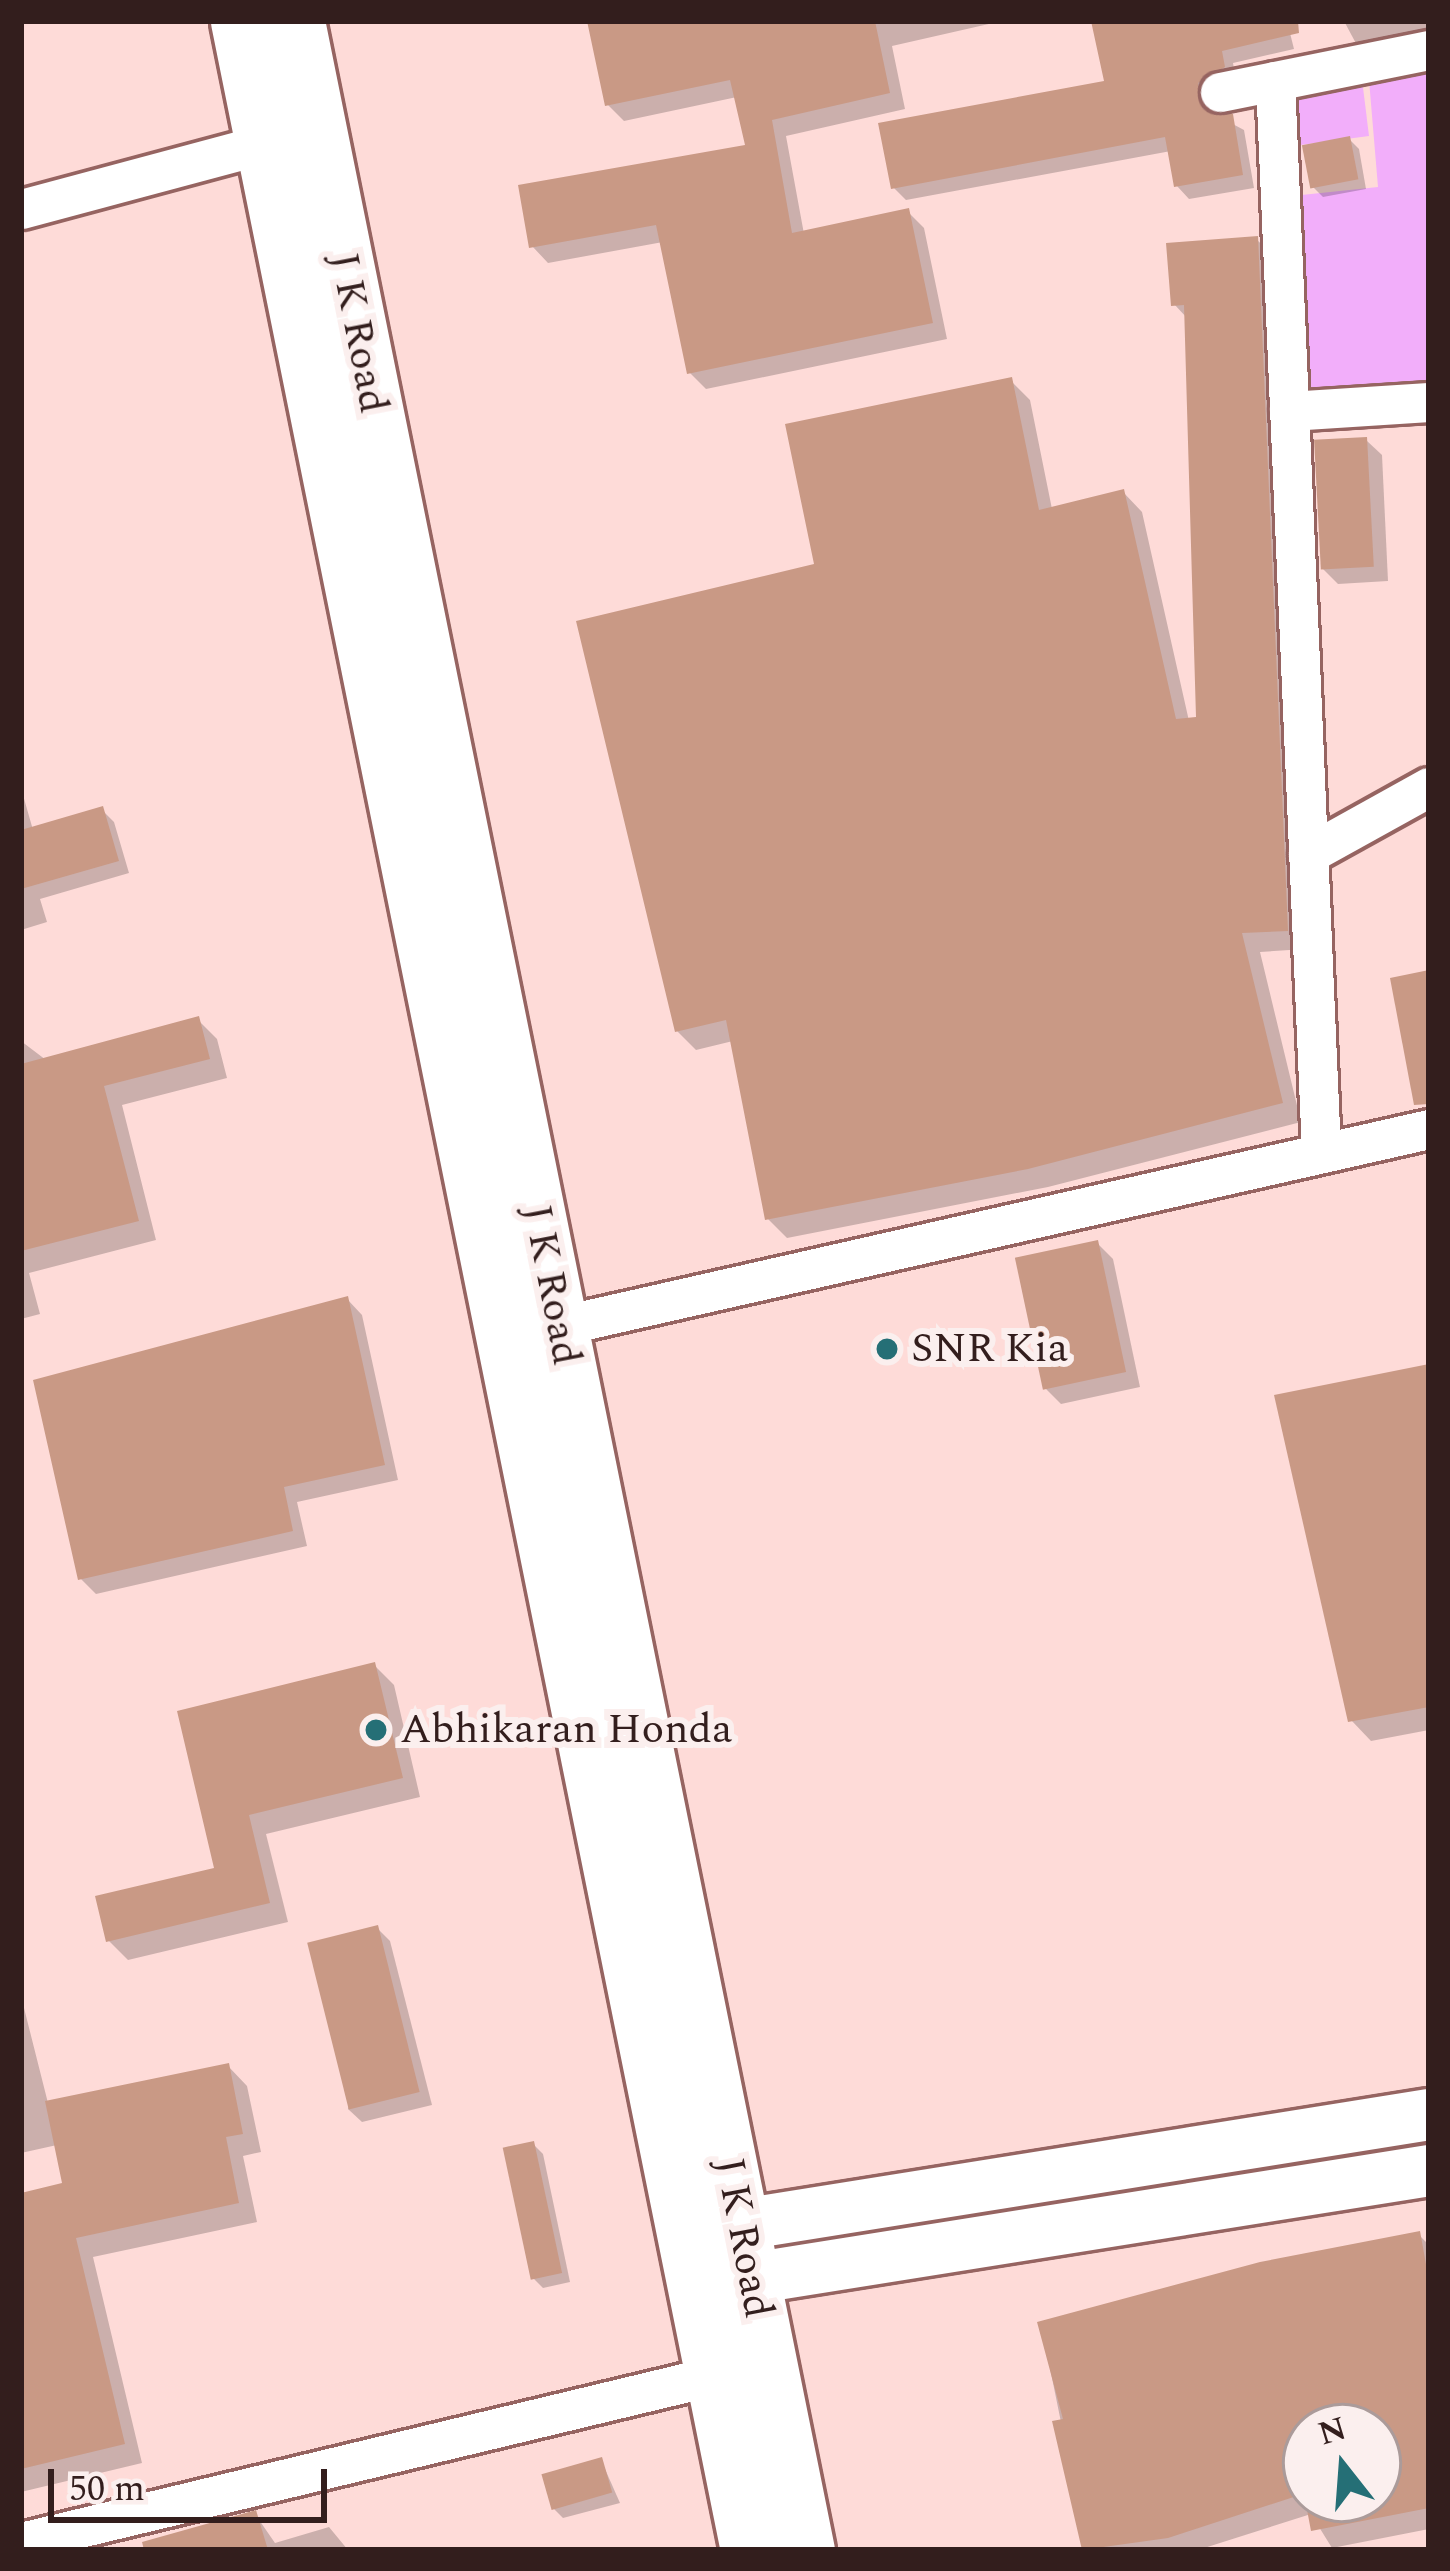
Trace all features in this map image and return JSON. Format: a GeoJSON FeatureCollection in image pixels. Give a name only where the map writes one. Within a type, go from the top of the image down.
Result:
{"type":"FeatureCollection","features":[{"type":"Feature","properties":{"kind":"main road","name":"J K Road"},"geometry":{"type":"LineString","coordinates":[[239,21],[513,1379],[718,2255],[768,2362],[806,2550]]}},
{"type":"Feature","properties":{"kind":"main road","name":"J K Road"},"geometry":{"type":"LineString","coordinates":[[296,21],[563,1346],[718,2255],[714,2375],[749,2550]]}},
{"type":"Feature","properties":{"kind":"main road"},"geometry":{"type":"LineString","coordinates":[[513,1379],[563,1346]]}},
{"type":"Feature","properties":{"kind":"street"},"geometry":{"type":"LineString","coordinates":[[1220,92],[1429,50]]}},
{"type":"Feature","properties":{"kind":"street"},"geometry":{"type":"LineString","coordinates":[[1275,81],[1321,1151]]}},
{"type":"Feature","properties":{"kind":"street"},"geometry":{"type":"LineString","coordinates":[[21,209],[318,130]]}},
{"type":"Feature","properties":{"kind":"street"},"geometry":{"type":"LineString","coordinates":[[1289,411],[1429,402]]}},
{"type":"Feature","properties":{"kind":"street"},"geometry":{"type":"LineString","coordinates":[[1308,854],[1429,788]]}},
{"type":"Feature","properties":{"kind":"street"},"geometry":{"type":"LineString","coordinates":[[563,1346],[1321,1151],[1429,1129]]}},
{"type":"Feature","properties":{"kind":"street"},"geometry":{"type":"LineString","coordinates":[[718,2255],[1429,2114]]}},
{"type":"Feature","properties":{"kind":"street"},"geometry":{"type":"LineString","coordinates":[[718,2255],[1429,2170]]}},
{"type":"Feature","properties":{"kind":"street"},"geometry":{"type":"LineString","coordinates":[[21,2542],[768,2362]]}},
{"type":"Feature","properties":{"kind":"shaded area"},"geometry":{"type":"Polygon","coordinates":[[[1429,57],[1429,394],[1297,404],[1292,196],[1378,187],[1368,68],[1429,57]]]}},
{"type":"Feature","properties":{"kind":"shaded area"},"geometry":{"type":"Polygon","coordinates":[[[1360,63],[1369,136],[1278,148],[1275,81],[1360,63]]]}},
{"type":"Feature","properties":{"kind":"building"},"geometry":{"type":"Polygon","coordinates":[[[587,21],[875,21],[890,93],[772,120],[792,233],[909,208],[933,323],[687,374],[656,225],[529,248],[518,185],[745,145],[730,80],[605,106],[587,21]]]}},
{"type":"Feature","properties":{"kind":"building"},"geometry":{"type":"Polygon","coordinates":[[[1091,21],[1298,21],[1299,33],[1222,51],[1225,67],[1198,83],[1203,109],[1233,114],[1243,175],[1174,187],[1165,137],[891,189],[878,123],[1104,81],[1091,21]]]}},
{"type":"Feature","properties":{"kind":"building"},"geometry":{"type":"Polygon","coordinates":[[[1350,136],[1358,179],[1310,189],[1302,145],[1350,136]]]}},
{"type":"Feature","properties":{"kind":"building"},"geometry":{"type":"Polygon","coordinates":[[[1258,236],[1288,931],[1242,933],[1283,1103],[1028,1169],[765,1220],[726,1020],[675,1032],[576,621],[814,564],[785,424],[1012,377],[1039,510],[1124,489],[1176,719],[1196,717],[1184,305],[1171,306],[1166,243],[1258,236]]]}},
{"type":"Feature","properties":{"kind":"building"},"geometry":{"type":"Polygon","coordinates":[[[1367,437],[1374,567],[1321,570],[1314,440],[1367,437]]]}},
{"type":"Feature","properties":{"kind":"building"},"geometry":{"type":"Polygon","coordinates":[[[103,806],[119,861],[21,889],[21,830],[103,806]]]}},
{"type":"Feature","properties":{"kind":"building"},"geometry":{"type":"Polygon","coordinates":[[[1429,970],[1429,1104],[1414,1105],[1390,978],[1429,970]]]}},
{"type":"Feature","properties":{"kind":"building"},"geometry":{"type":"Polygon","coordinates":[[[199,1016],[210,1059],[104,1086],[139,1221],[21,1251],[21,1064],[199,1016]]]}},
{"type":"Feature","properties":{"kind":"building"},"geometry":{"type":"Polygon","coordinates":[[[1098,1240],[1126,1372],[1043,1390],[1015,1258],[1098,1240]]]}},
{"type":"Feature","properties":{"kind":"building"},"geometry":{"type":"Polygon","coordinates":[[[348,1296],[385,1465],[284,1487],[293,1531],[78,1580],[33,1380],[348,1296]]]}},
{"type":"Feature","properties":{"kind":"building"},"geometry":{"type":"Polygon","coordinates":[[[1429,1364],[1429,1707],[1348,1722],[1274,1395],[1429,1364]]]}},
{"type":"Feature","properties":{"kind":"building"},"geometry":{"type":"Polygon","coordinates":[[[375,1662],[403,1778],[249,1815],[270,1903],[106,1942],[95,1896],[214,1868],[177,1711],[375,1662]]]}},
{"type":"Feature","properties":{"kind":"building"},"geometry":{"type":"Polygon","coordinates":[[[378,1925],[420,2092],[349,2110],[307,1943],[378,1925]]]}},
{"type":"Feature","properties":{"kind":"building"},"geometry":{"type":"Polygon","coordinates":[[[229,2063],[243,2134],[226,2137],[239,2203],[76,2238],[125,2444],[21,2469],[21,2193],[62,2183],[45,2101],[229,2063]]]}},
{"type":"Feature","properties":{"kind":"building"},"geometry":{"type":"Polygon","coordinates":[[[534,2141],[562,2273],[531,2280],[503,2148],[534,2141]]]}},
{"type":"Feature","properties":{"kind":"building"},"geometry":{"type":"Polygon","coordinates":[[[1420,2231],[1429,2281],[1429,2508],[1402,2513],[1402,2403],[1282,2403],[1282,2501],[1168,2538],[1082,2550],[1052,2421],[1063,2419],[1037,2322],[1260,2262],[1420,2231]]]}},
{"type":"Feature","properties":{"kind":"building"},"geometry":{"type":"Polygon","coordinates":[[[602,2457],[612,2493],[552,2510],[541,2474],[602,2457]]]}},
{"type":"Feature","properties":{"kind":"building"},"geometry":{"type":"Polygon","coordinates":[[[256,2510],[268,2550],[144,2550],[142,2542],[256,2510]]]}},
{"type":"Feature","properties":{"kind":"building"},"geometry":{"type":"Polygon","coordinates":[[[1310,2523],[1352,2523],[1311,2531],[1310,2523]]]}},
{"type":"Feature","properties":{"kind":"place","name":"SNR Kia"},"geometry":{"type":"Point","coordinates":[887,1349]}},
{"type":"Feature","properties":{"kind":"place","name":"Abhikaran Honda"},"geometry":{"type":"Point","coordinates":[376,1730]}}]}
